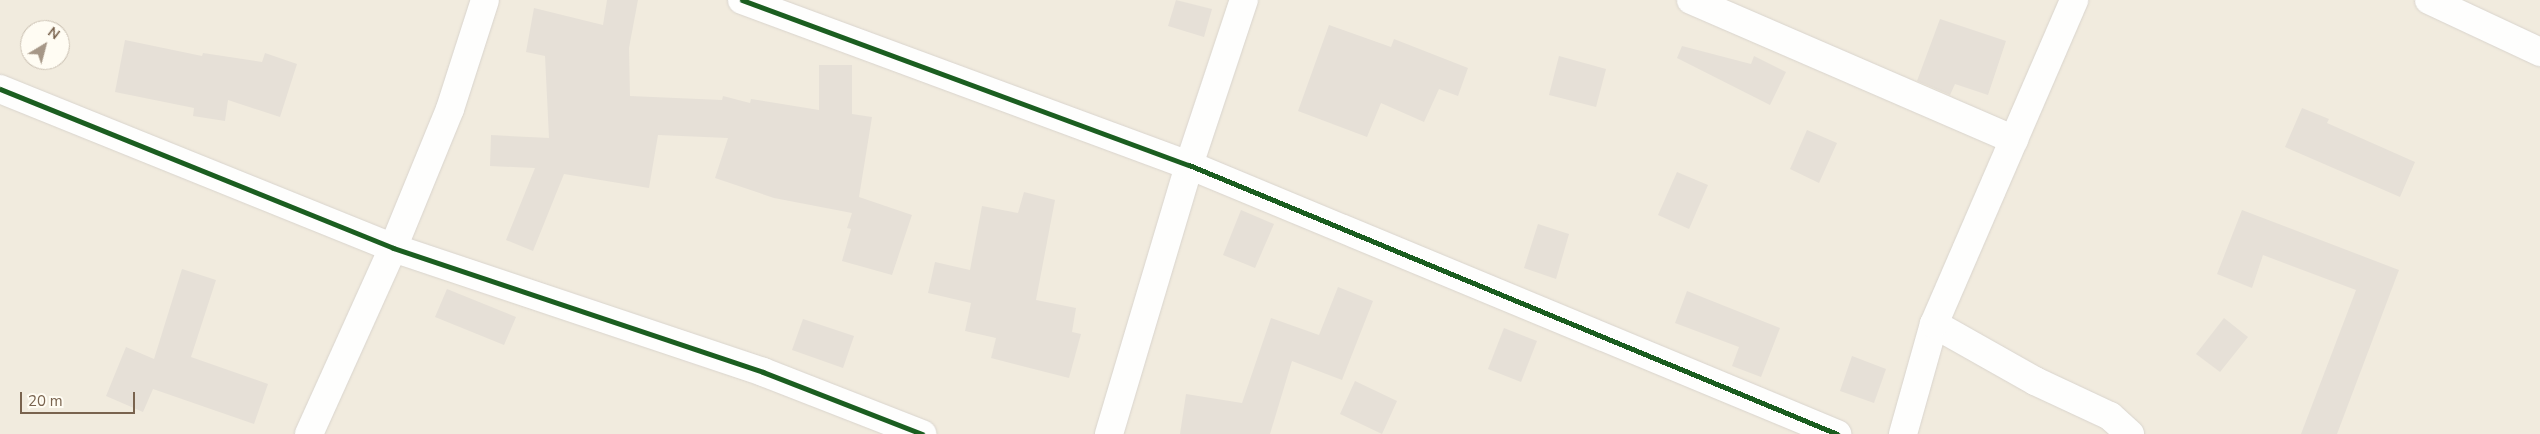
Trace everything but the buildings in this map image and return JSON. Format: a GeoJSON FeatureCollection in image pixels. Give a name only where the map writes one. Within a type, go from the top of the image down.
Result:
{"type":"FeatureCollection","features":[{"type":"Feature","properties":{"kind":"street"},"geometry":{"type":"LineString","coordinates":[[308,434],[393,248],[450,109],[485,0]]}},
{"type":"Feature","properties":{"kind":"street"},"geometry":{"type":"LineString","coordinates":[[742,0],[1189,165],[1837,434]]}},
{"type":"Feature","properties":{"kind":"street"},"geometry":{"type":"LineString","coordinates":[[1109,434],[1189,165],[1244,0]]}},
{"type":"Feature","properties":{"kind":"street"},"geometry":{"type":"LineString","coordinates":[[1691,0],[2014,140]]}},
{"type":"Feature","properties":{"kind":"street"},"geometry":{"type":"LineString","coordinates":[[1903,434],[1934,324],[2074,0]]}},
{"type":"Feature","properties":{"kind":"street"},"geometry":{"type":"LineString","coordinates":[[2430,0],[2540,52]]}},
{"type":"Feature","properties":{"kind":"street"},"geometry":{"type":"LineString","coordinates":[[0,89],[393,248],[763,372],[922,434]]}},
{"type":"Feature","properties":{"kind":"street"},"geometry":{"type":"LineString","coordinates":[[1934,324],[2035,381],[2110,416],[2130,434]]}},
{"type":"Feature","properties":{"kind":"shaded area"},"geometry":{"type":"Polygon","coordinates":[[[0,0],[2540,0],[2540,434],[0,434],[0,0]]]}},
{"type":"Feature","properties":{"kind":"cycle path"},"geometry":{"type":"LineString","coordinates":[[742,0],[1189,165],[1837,434]]}},
{"type":"Feature","properties":{"kind":"cycle path"},"geometry":{"type":"LineString","coordinates":[[0,89],[393,248],[763,372],[922,434]]}}]}
